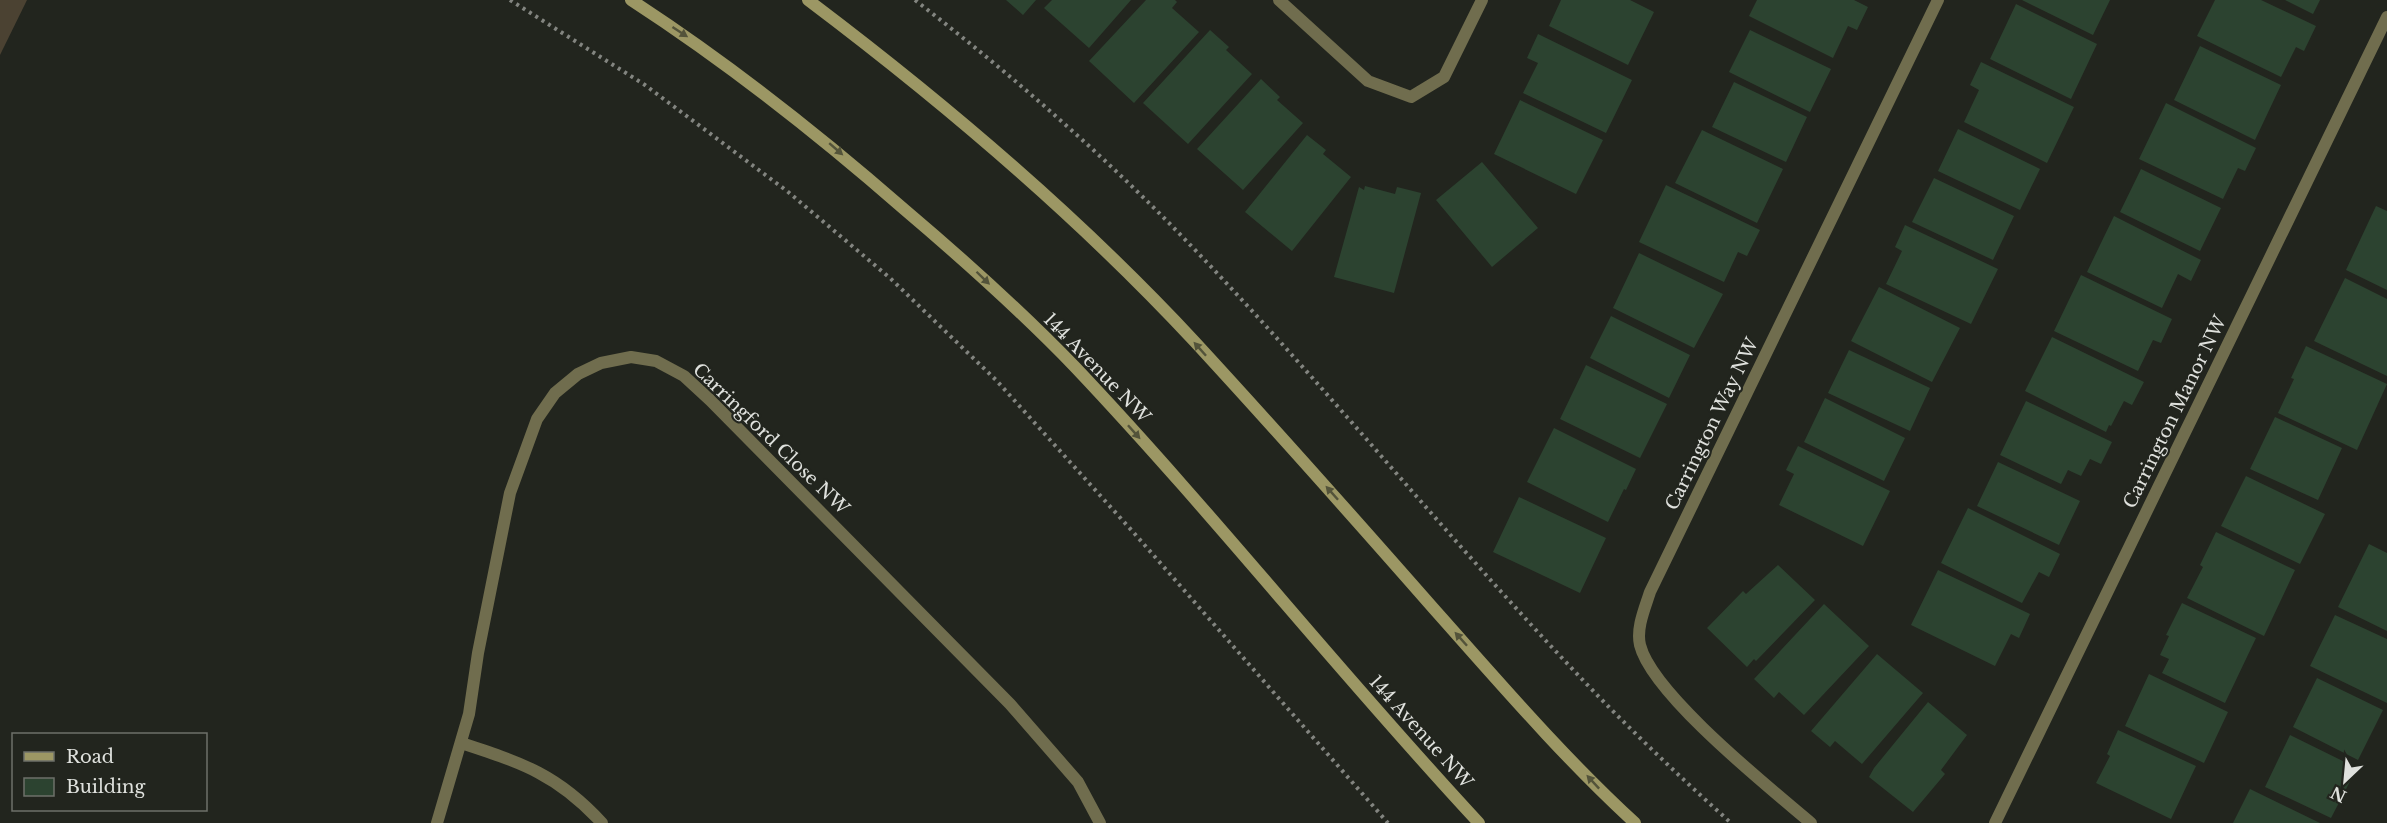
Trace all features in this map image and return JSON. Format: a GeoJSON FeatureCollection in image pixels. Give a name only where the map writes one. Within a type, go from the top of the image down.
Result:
{"type":"FeatureCollection","features":[{"type":"Feature","properties":{"kind":"main road","name":"144 Avenue NW"},"geometry":{"type":"LineString","coordinates":[[631,0],[689,38],[825,140],[972,267],[1074,366],[1159,459],[1416,755],[1479,823]]}},
{"type":"Feature","properties":{"kind":"main road"},"geometry":{"type":"LineString","coordinates":[[808,0],[886,59],[1008,160],[1105,249],[1193,340],[1488,670],[1612,802],[1635,823]]}},
{"type":"Feature","properties":{"kind":"street"},"geometry":{"type":"LineString","coordinates":[[1279,0],[1368,81],[1411,96],[1444,77],[1482,0]]}},
{"type":"Feature","properties":{"kind":"street","name":"Carrington Way NW"},"geometry":{"type":"LineString","coordinates":[[1811,823],[1746,767],[1676,701],[1652,670],[1640,645],[1641,622],[1650,592],[1938,0]]}},
{"type":"Feature","properties":{"kind":"street","name":"Carrington Manor NW"},"geometry":{"type":"LineString","coordinates":[[1995,823],[2387,17]]}},
{"type":"Feature","properties":{"kind":"street","name":"Carringford Close NW"},"geometry":{"type":"LineString","coordinates":[[437,823],[469,714],[478,653],[510,493],[537,419],[555,393],[578,374],[601,363],[631,357],[656,361],[684,376],[710,400],[1010,704],[1078,782],[1100,823]]}},
{"type":"Feature","properties":{"kind":"street"},"geometry":{"type":"LineString","coordinates":[[461,743],[521,762],[552,778],[584,804],[602,823]]}},
{"type":"Feature","properties":{"kind":"path"},"geometry":{"type":"LineString","coordinates":[[510,0],[645,85],[787,191],[890,278],[996,380],[1388,823]]}},
{"type":"Feature","properties":{"kind":"path"},"geometry":{"type":"LineString","coordinates":[[915,0],[1002,68],[1087,143],[1168,223],[1261,320],[1571,668],[1673,770],[1731,823]]}},
{"type":"Feature","properties":{"kind":"shaded area"},"geometry":{"type":"Polygon","coordinates":[[[0,0],[27,0],[0,55],[0,0]]]}},
{"type":"Feature","properties":{"kind":"building"},"geometry":{"type":"Polygon","coordinates":[[[1006,0],[1036,0],[1023,15],[1006,0]]]}},
{"type":"Feature","properties":{"kind":"building"},"geometry":{"type":"Polygon","coordinates":[[[1052,0],[1131,0],[1089,48],[1044,8],[1052,0]]]}},
{"type":"Feature","properties":{"kind":"building"},"geometry":{"type":"Polygon","coordinates":[[[1146,0],[1175,0],[1177,2],[1172,8],[1199,32],[1134,103],[1089,61],[1146,0]]]}},
{"type":"Feature","properties":{"kind":"building"},"geometry":{"type":"Polygon","coordinates":[[[1561,0],[1630,0],[1654,12],[1628,65],[1549,26],[1561,0]]]}},
{"type":"Feature","properties":{"kind":"building"},"geometry":{"type":"Polygon","coordinates":[[[1757,0],[1854,0],[1868,7],[1857,30],[1848,26],[1833,58],[1749,16],[1757,0]]]}},
{"type":"Feature","properties":{"kind":"building"},"geometry":{"type":"Polygon","coordinates":[[[2022,0],[2110,0],[2093,35],[2022,0]]]}},
{"type":"Feature","properties":{"kind":"building"},"geometry":{"type":"Polygon","coordinates":[[[2215,0],[2261,0],[2316,26],[2304,51],[2296,47],[2281,77],[2197,36],[2215,0]]]}},
{"type":"Feature","properties":{"kind":"building"},"geometry":{"type":"Polygon","coordinates":[[[2285,0],[2320,0],[2313,14],[2285,0]]]}},
{"type":"Feature","properties":{"kind":"building"},"geometry":{"type":"Polygon","coordinates":[[[2016,4],[2097,44],[2071,99],[1990,59],[2016,4]]]}},
{"type":"Feature","properties":{"kind":"building"},"geometry":{"type":"Polygon","coordinates":[[[1210,30],[1229,47],[1226,50],[1252,74],[1188,144],[1143,103],[1210,30]]]}},
{"type":"Feature","properties":{"kind":"building"},"geometry":{"type":"Polygon","coordinates":[[[1750,30],[1831,69],[1810,112],[1729,72],[1750,30]]]}},
{"type":"Feature","properties":{"kind":"building"},"geometry":{"type":"Polygon","coordinates":[[[1538,34],[1632,80],[1606,133],[1523,93],[1538,63],[1527,58],[1538,34]]]}},
{"type":"Feature","properties":{"kind":"building"},"geometry":{"type":"Polygon","coordinates":[[[2200,46],[2281,85],[2255,140],[2174,100],[2200,46]]]}},
{"type":"Feature","properties":{"kind":"building"},"geometry":{"type":"Polygon","coordinates":[[[1981,62],[2074,107],[2047,163],[1964,122],[1979,90],[1970,85],[1981,62]]]}},
{"type":"Feature","properties":{"kind":"building"},"geometry":{"type":"Polygon","coordinates":[[[1261,79],[1280,97],[1277,100],[1303,123],[1243,190],[1197,149],[1261,79]]]}},
{"type":"Feature","properties":{"kind":"building"},"geometry":{"type":"Polygon","coordinates":[[[1734,82],[1807,117],[1786,162],[1712,127],[1734,82]]]}},
{"type":"Feature","properties":{"kind":"building"},"geometry":{"type":"Polygon","coordinates":[[[1520,100],[1603,140],[1576,194],[1494,154],[1520,100]]]}},
{"type":"Feature","properties":{"kind":"building"},"geometry":{"type":"Polygon","coordinates":[[[2166,103],[2256,148],[2245,171],[2238,168],[2223,199],[2139,159],[2166,103]]]}},
{"type":"Feature","properties":{"kind":"building"},"geometry":{"type":"Polygon","coordinates":[[[1958,129],[2040,169],[2020,210],[1938,171],[1958,129]]]}},
{"type":"Feature","properties":{"kind":"building"},"geometry":{"type":"Polygon","coordinates":[[[1702,130],[1783,169],[1757,223],[1675,183],[1702,130]]]}},
{"type":"Feature","properties":{"kind":"building"},"geometry":{"type":"Polygon","coordinates":[[[1307,135],[1326,150],[1323,154],[1351,177],[1292,251],[1245,212],[1307,135]]]}},
{"type":"Feature","properties":{"kind":"building"},"geometry":{"type":"Polygon","coordinates":[[[1482,162],[1538,228],[1492,267],[1436,200],[1482,162]]]}},
{"type":"Feature","properties":{"kind":"building"},"geometry":{"type":"Polygon","coordinates":[[[2141,169],[2221,208],[2200,251],[2120,212],[2141,169]]]}},
{"type":"Feature","properties":{"kind":"building"},"geometry":{"type":"Polygon","coordinates":[[[1934,178],[2014,216],[1993,260],[1912,222],[1934,178]]]}},
{"type":"Feature","properties":{"kind":"building"},"geometry":{"type":"Polygon","coordinates":[[[1666,185],[1760,230],[1747,256],[1738,252],[1724,282],[1639,242],[1666,185]]]}},
{"type":"Feature","properties":{"kind":"building"},"geometry":{"type":"Polygon","coordinates":[[[1365,186],[1395,194],[1397,187],[1421,193],[1394,293],[1334,277],[1359,187],[1364,190],[1365,186]]]}},
{"type":"Feature","properties":{"kind":"building"},"geometry":{"type":"Polygon","coordinates":[[[2376,206],[2387,211],[2387,290],[2346,270],[2376,206]]]}},
{"type":"Feature","properties":{"kind":"building"},"geometry":{"type":"Polygon","coordinates":[[[2114,216],[2201,260],[2191,281],[2178,274],[2162,308],[2087,272],[2114,216]]]}},
{"type":"Feature","properties":{"kind":"building"},"geometry":{"type":"Polygon","coordinates":[[[1905,225],[1998,269],[1971,324],[1886,284],[1902,251],[1895,247],[1905,225]]]}},
{"type":"Feature","properties":{"kind":"building"},"geometry":{"type":"Polygon","coordinates":[[[1639,253],[1723,294],[1694,348],[1613,308],[1639,253]]]}},
{"type":"Feature","properties":{"kind":"building"},"geometry":{"type":"Polygon","coordinates":[[[2081,275],[2172,319],[2161,343],[2153,340],[2138,371],[2054,331],[2081,275]]]}},
{"type":"Feature","properties":{"kind":"building"},"geometry":{"type":"Polygon","coordinates":[[[2345,278],[2387,299],[2387,376],[2314,341],[2345,278]]]}},
{"type":"Feature","properties":{"kind":"building"},"geometry":{"type":"Polygon","coordinates":[[[1879,287],[1960,328],[1932,382],[1851,341],[1879,287]]]}},
{"type":"Feature","properties":{"kind":"building"},"geometry":{"type":"Polygon","coordinates":[[[1611,316],[1690,355],[1669,398],[1590,358],[1611,316]]]}},
{"type":"Feature","properties":{"kind":"building"},"geometry":{"type":"Polygon","coordinates":[[[2052,337],[2144,382],[2132,405],[2124,401],[2106,432],[2025,391],[2052,337]]]}},
{"type":"Feature","properties":{"kind":"building"},"geometry":{"type":"Polygon","coordinates":[[[2306,346],[2387,384],[2357,450],[2278,413],[2306,346]]]}},
{"type":"Feature","properties":{"kind":"building"},"geometry":{"type":"Polygon","coordinates":[[[1849,350],[1930,388],[1910,431],[1828,393],[1849,350]]]}},
{"type":"Feature","properties":{"kind":"building"},"geometry":{"type":"Polygon","coordinates":[[[1586,365],[1667,404],[1640,458],[1560,419],[1586,365]]]}},
{"type":"Feature","properties":{"kind":"building"},"geometry":{"type":"Polygon","coordinates":[[[1825,398],[1905,438],[1884,481],[1804,442],[1825,398]]]}},
{"type":"Feature","properties":{"kind":"building"},"geometry":{"type":"Polygon","coordinates":[[[2026,401],[2112,442],[2101,464],[2090,459],[2081,476],[2068,470],[2061,484],[2000,455],[2026,401]]]}},
{"type":"Feature","properties":{"kind":"building"},"geometry":{"type":"Polygon","coordinates":[[[2275,417],[2342,448],[2318,500],[2250,469],[2275,417]]]}},
{"type":"Feature","properties":{"kind":"building"},"geometry":{"type":"Polygon","coordinates":[[[1554,428],[1636,469],[1608,522],[1527,482],[1554,428]]]}},
{"type":"Feature","properties":{"kind":"building"},"geometry":{"type":"Polygon","coordinates":[[[1798,446],[1890,491],[1863,546],[1779,505],[1794,474],[1786,470],[1798,446]]]}},
{"type":"Feature","properties":{"kind":"building"},"geometry":{"type":"Polygon","coordinates":[[[1998,462],[2080,501],[2059,545],[1977,506],[1998,462]]]}},
{"type":"Feature","properties":{"kind":"building"},"geometry":{"type":"Polygon","coordinates":[[[2246,476],[2325,514],[2300,564],[2221,526],[2246,476]]]}},
{"type":"Feature","properties":{"kind":"building"},"geometry":{"type":"Polygon","coordinates":[[[1519,497],[1606,538],[1580,593],[1493,552],[1519,497]]]}},
{"type":"Feature","properties":{"kind":"building"},"geometry":{"type":"Polygon","coordinates":[[[1968,508],[2060,554],[2049,577],[2039,572],[2022,603],[1941,563],[1968,508]]]}},
{"type":"Feature","properties":{"kind":"building"},"geometry":{"type":"Polygon","coordinates":[[[2216,532],[2295,570],[2264,636],[2187,598],[2203,567],[2200,565],[2216,532]]]}},
{"type":"Feature","properties":{"kind":"building"},"geometry":{"type":"Polygon","coordinates":[[[2369,544],[2387,553],[2387,631],[2338,607],[2369,544]]]}},
{"type":"Feature","properties":{"kind":"building"},"geometry":{"type":"Polygon","coordinates":[[[1778,565],[1815,600],[1756,661],[1754,659],[1747,667],[1707,628],[1743,591],[1746,594],[1778,565]]]}},
{"type":"Feature","properties":{"kind":"building"},"geometry":{"type":"Polygon","coordinates":[[[1938,570],[2030,614],[2019,638],[2011,634],[1995,666],[1911,625],[1938,570]]]}},
{"type":"Feature","properties":{"kind":"building"},"geometry":{"type":"Polygon","coordinates":[[[2182,603],[2256,638],[2225,703],[2162,673],[2169,659],[2160,655],[2169,636],[2166,635],[2182,603]]]}},
{"type":"Feature","properties":{"kind":"building"},"geometry":{"type":"Polygon","coordinates":[[[1824,604],[1869,646],[1804,715],[1779,692],[1774,698],[1754,679],[1824,604]]]}},
{"type":"Feature","properties":{"kind":"building"},"geometry":{"type":"Polygon","coordinates":[[[2335,615],[2387,639],[2387,703],[2310,666],[2335,615]]]}},
{"type":"Feature","properties":{"kind":"building"},"geometry":{"type":"Polygon","coordinates":[[[1877,654],[1923,693],[1862,764],[1835,741],[1830,747],[1811,731],[1877,654]]]}},
{"type":"Feature","properties":{"kind":"building"},"geometry":{"type":"Polygon","coordinates":[[[2149,674],[2228,712],[2204,763],[2125,726],[2149,674]]]}},
{"type":"Feature","properties":{"kind":"building"},"geometry":{"type":"Polygon","coordinates":[[[2317,678],[2383,710],[2358,760],[2293,727],[2317,678]]]}},
{"type":"Feature","properties":{"kind":"building"},"geometry":{"type":"Polygon","coordinates":[[[1928,702],[1967,735],[1941,770],[1945,774],[1913,812],[1869,777],[1928,702]]]}},
{"type":"Feature","properties":{"kind":"building"},"geometry":{"type":"Polygon","coordinates":[[[2118,730],[2196,766],[2171,819],[2096,783],[2110,756],[2107,754],[2118,730]]]}},
{"type":"Feature","properties":{"kind":"building"},"geometry":{"type":"Polygon","coordinates":[[[2290,735],[2357,768],[2331,818],[2265,787],[2290,735]]]}},
{"type":"Feature","properties":{"kind":"building"},"geometry":{"type":"Polygon","coordinates":[[[2250,789],[2320,823],[2233,823],[2250,789]]]}}]}
